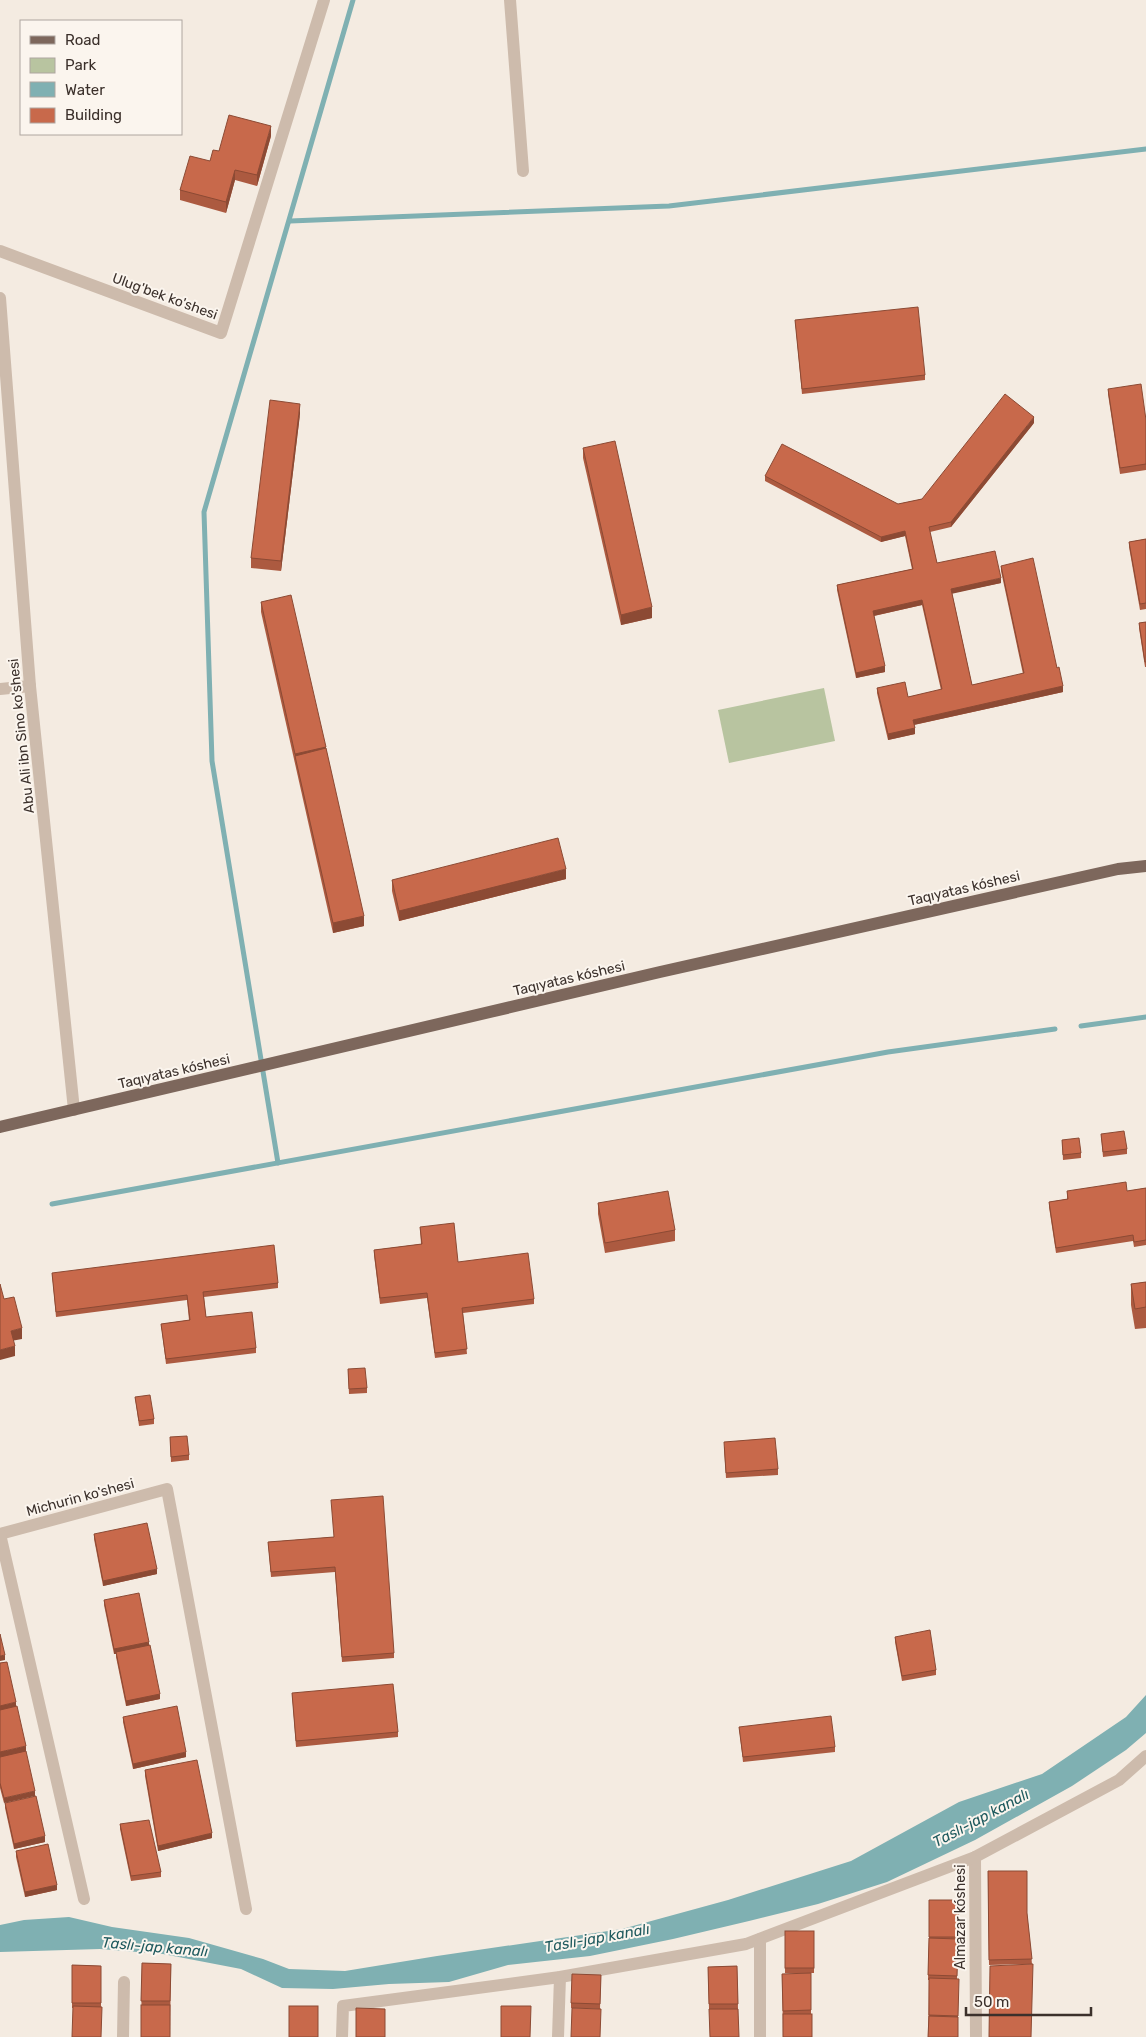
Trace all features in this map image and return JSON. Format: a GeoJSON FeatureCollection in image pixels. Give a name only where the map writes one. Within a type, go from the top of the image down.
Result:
{"type":"FeatureCollection","features":[{"type":"Feature","properties":{"kind":"main road","name":"Taqıyatas kóshesi"},"geometry":{"type":"LineString","coordinates":[[0,1128],[679,967],[1110,871],[1146,866]]}},
{"type":"Feature","properties":{"kind":"street","name":"Ulug'bek ko'shesi"},"geometry":{"type":"LineString","coordinates":[[0,252],[221,333],[324,0]]}},
{"type":"Feature","properties":{"kind":"street"},"geometry":{"type":"LineString","coordinates":[[510,0],[523,171]]}},
{"type":"Feature","properties":{"kind":"street","name":"Abu Ali ibn Sino ko'shesi"},"geometry":{"type":"LineString","coordinates":[[0,298],[30,686],[74,1110]]}},
{"type":"Feature","properties":{"kind":"street"},"geometry":{"type":"LineString","coordinates":[[0,689],[30,686]]}},
{"type":"Feature","properties":{"kind":"street","name":"Michurin ko'shesi"},"geometry":{"type":"LineString","coordinates":[[0,1534],[167,1489],[246,1910]]}},
{"type":"Feature","properties":{"kind":"street"},"geometry":{"type":"LineString","coordinates":[[0,1534],[84,1899]]}},
{"type":"Feature","properties":{"kind":"street"},"geometry":{"type":"LineString","coordinates":[[342,2037],[343,2006],[560,1976],[746,1944],[975,1857],[1120,1780],[1146,1756]]}},
{"type":"Feature","properties":{"kind":"street","name":"Almazar kóshesi"},"geometry":{"type":"LineString","coordinates":[[975,1857],[976,2037]]}},
{"type":"Feature","properties":{"kind":"street"},"geometry":{"type":"LineString","coordinates":[[760,1939],[760,2037]]}},
{"type":"Feature","properties":{"kind":"street"},"geometry":{"type":"LineString","coordinates":[[558,2037],[560,1976]]}},
{"type":"Feature","properties":{"kind":"street"},"geometry":{"type":"LineString","coordinates":[[123,2037],[124,1982]]}},
{"type":"Feature","properties":{"kind":"green space"},"geometry":{"type":"Polygon","coordinates":[[[824,688],[835,741],[729,763],[718,710],[824,688]]]}},
{"type":"Feature","properties":{"kind":"water","name":"Taslı-jap kanalı"},"geometry":{"type":"Polygon","coordinates":[[[1146,1695],[1146,1733],[1126,1750],[1072,1786],[975,1840],[887,1882],[818,1904],[673,1939],[590,1956],[508,1965],[449,1982],[389,1984],[333,1989],[282,1988],[241,1969],[163,1954],[100,1949],[0,1952],[0,1925],[24,1920],[69,1917],[112,1927],[189,1938],[263,1959],[289,1969],[345,1971],[622,1929],[728,1900],[851,1861],[959,1802],[1042,1774],[1126,1717],[1146,1695]]]}},
{"type":"Feature","properties":{"kind":"building"},"geometry":{"type":"Polygon","coordinates":[[[229,115],[271,126],[257,175],[235,170],[226,202],[180,190],[190,156],[210,161],[213,150],[219,151],[229,115]]]}},
{"type":"Feature","properties":{"kind":"building"},"geometry":{"type":"Polygon","coordinates":[[[918,307],[925,375],[802,389],[795,320],[918,307]]]}},
{"type":"Feature","properties":{"kind":"building"},"geometry":{"type":"Polygon","coordinates":[[[1141,384],[1146,420],[1146,464],[1120,468],[1108,389],[1141,384]]]}},
{"type":"Feature","properties":{"kind":"building"},"geometry":{"type":"Polygon","coordinates":[[[1005,394],[1034,417],[951,522],[929,527],[937,563],[995,551],[1001,578],[951,589],[972,685],[1024,673],[1001,566],[1033,558],[1057,668],[1059,667],[1063,686],[913,720],[915,728],[888,734],[877,688],[905,682],[908,697],[942,689],[922,600],[873,611],[885,666],[856,673],[837,585],[913,569],[905,531],[881,537],[765,476],[782,444],[898,504],[922,499],[1005,394]]]}},
{"type":"Feature","properties":{"kind":"building"},"geometry":{"type":"Polygon","coordinates":[[[270,400],[300,404],[281,561],[251,558],[270,400]]]}},
{"type":"Feature","properties":{"kind":"building"},"geometry":{"type":"Polygon","coordinates":[[[615,441],[652,607],[621,615],[583,448],[615,441]]]}},
{"type":"Feature","properties":{"kind":"building"},"geometry":{"type":"Polygon","coordinates":[[[1146,539],[1146,603],[1140,604],[1129,542],[1146,539]]]}},
{"type":"Feature","properties":{"kind":"building"},"geometry":{"type":"Polygon","coordinates":[[[291,595],[326,747],[295,754],[261,602],[291,595]]]}},
{"type":"Feature","properties":{"kind":"building"},"geometry":{"type":"Polygon","coordinates":[[[1146,622],[1146,662],[1145,662],[1139,623],[1146,622]]]}},
{"type":"Feature","properties":{"kind":"building"},"geometry":{"type":"Polygon","coordinates":[[[326,748],[364,916],[333,923],[295,756],[326,748]]]}},
{"type":"Feature","properties":{"kind":"building"},"geometry":{"type":"Polygon","coordinates":[[[558,838],[566,869],[399,911],[392,880],[558,838]]]}},
{"type":"Feature","properties":{"kind":"building"},"geometry":{"type":"Polygon","coordinates":[[[1124,1131],[1127,1149],[1103,1152],[1101,1134],[1124,1131]]]}},
{"type":"Feature","properties":{"kind":"building"},"geometry":{"type":"Polygon","coordinates":[[[1079,1138],[1081,1153],[1063,1155],[1062,1140],[1079,1138]]]}},
{"type":"Feature","properties":{"kind":"building"},"geometry":{"type":"Polygon","coordinates":[[[1126,1182],[1127,1191],[1146,1188],[1146,1240],[1134,1242],[1133,1235],[1056,1248],[1049,1202],[1068,1199],[1067,1191],[1126,1182]]]}},
{"type":"Feature","properties":{"kind":"building"},"geometry":{"type":"Polygon","coordinates":[[[668,1191],[675,1230],[605,1243],[598,1203],[668,1191]]]}},
{"type":"Feature","properties":{"kind":"building"},"geometry":{"type":"Polygon","coordinates":[[[454,1223],[458,1262],[528,1253],[534,1299],[462,1308],[467,1349],[435,1353],[427,1293],[380,1298],[374,1250],[422,1244],[420,1227],[454,1223]]]}},
{"type":"Feature","properties":{"kind":"building"},"geometry":{"type":"Polygon","coordinates":[[[274,1245],[278,1283],[203,1292],[206,1317],[252,1312],[256,1348],[166,1359],[161,1324],[190,1320],[187,1295],[56,1312],[52,1273],[274,1245]]]}},
{"type":"Feature","properties":{"kind":"building"},"geometry":{"type":"Polygon","coordinates":[[[1146,1282],[1146,1307],[1135,1309],[1131,1284],[1146,1282]]]}},
{"type":"Feature","properties":{"kind":"building"},"geometry":{"type":"Polygon","coordinates":[[[0,1284],[4,1299],[14,1297],[22,1328],[11,1331],[15,1346],[0,1350],[0,1284]]]}},
{"type":"Feature","properties":{"kind":"building"},"geometry":{"type":"Polygon","coordinates":[[[365,1368],[367,1388],[349,1389],[348,1369],[365,1368]]]}},
{"type":"Feature","properties":{"kind":"building"},"geometry":{"type":"Polygon","coordinates":[[[150,1395],[154,1419],[139,1421],[135,1397],[150,1395]]]}},
{"type":"Feature","properties":{"kind":"building"},"geometry":{"type":"Polygon","coordinates":[[[187,1436],[189,1455],[171,1457],[170,1437],[187,1436]]]}},
{"type":"Feature","properties":{"kind":"building"},"geometry":{"type":"Polygon","coordinates":[[[775,1438],[778,1469],[726,1473],[724,1442],[775,1438]]]}},
{"type":"Feature","properties":{"kind":"building"},"geometry":{"type":"Polygon","coordinates":[[[383,1496],[394,1653],[342,1657],[335,1567],[271,1572],[268,1542],[334,1537],[331,1500],[383,1496]]]}},
{"type":"Feature","properties":{"kind":"building"},"geometry":{"type":"Polygon","coordinates":[[[147,1523],[157,1569],[103,1581],[94,1534],[147,1523]]]}},
{"type":"Feature","properties":{"kind":"building"},"geometry":{"type":"Polygon","coordinates":[[[139,1593],[149,1642],[114,1649],[104,1600],[139,1593]]]}},
{"type":"Feature","properties":{"kind":"building"},"geometry":{"type":"Polygon","coordinates":[[[930,1630],[936,1670],[902,1676],[895,1637],[930,1630]]]}},
{"type":"Feature","properties":{"kind":"building"},"geometry":{"type":"Polygon","coordinates":[[[0,1634],[5,1655],[0,1656],[0,1634]]]}},
{"type":"Feature","properties":{"kind":"building"},"geometry":{"type":"Polygon","coordinates":[[[150,1645],[160,1694],[126,1701],[116,1652],[150,1645]]]}},
{"type":"Feature","properties":{"kind":"building"},"geometry":{"type":"Polygon","coordinates":[[[7,1662],[16,1702],[0,1706],[0,1663],[7,1662]]]}},
{"type":"Feature","properties":{"kind":"building"},"geometry":{"type":"Polygon","coordinates":[[[393,1684],[398,1732],[296,1741],[292,1693],[393,1684]]]}},
{"type":"Feature","properties":{"kind":"building"},"geometry":{"type":"Polygon","coordinates":[[[17,1706],[26,1746],[0,1752],[0,1710],[17,1706]]]}},
{"type":"Feature","properties":{"kind":"building"},"geometry":{"type":"Polygon","coordinates":[[[177,1706],[186,1752],[133,1764],[123,1717],[177,1706]]]}},
{"type":"Feature","properties":{"kind":"building"},"geometry":{"type":"Polygon","coordinates":[[[831,1716],[835,1747],[743,1757],[739,1727],[831,1716]]]}},
{"type":"Feature","properties":{"kind":"building"},"geometry":{"type":"Polygon","coordinates":[[[26,1751],[35,1791],[4,1798],[0,1783],[0,1757],[26,1751]]]}},
{"type":"Feature","properties":{"kind":"building"},"geometry":{"type":"Polygon","coordinates":[[[197,1760],[212,1833],[158,1846],[145,1770],[197,1760]]]}},
{"type":"Feature","properties":{"kind":"building"},"geometry":{"type":"Polygon","coordinates":[[[36,1796],[45,1836],[14,1844],[5,1803],[36,1796]]]}},
{"type":"Feature","properties":{"kind":"building"},"geometry":{"type":"Polygon","coordinates":[[[149,1820],[161,1872],[131,1876],[120,1824],[149,1820]]]}},
{"type":"Feature","properties":{"kind":"building"},"geometry":{"type":"Polygon","coordinates":[[[48,1844],[57,1885],[25,1892],[16,1851],[48,1844]]]}},
{"type":"Feature","properties":{"kind":"building"},"geometry":{"type":"Polygon","coordinates":[[[988,1871],[1027,1871],[1027,1913],[1032,1959],[989,1960],[988,1871]]]}},
{"type":"Feature","properties":{"kind":"building"},"geometry":{"type":"Polygon","coordinates":[[[929,1900],[959,1900],[958,1937],[929,1937],[929,1900]]]}},
{"type":"Feature","properties":{"kind":"building"},"geometry":{"type":"Polygon","coordinates":[[[785,1931],[814,1931],[814,1968],[785,1968],[785,1931]]]}},
{"type":"Feature","properties":{"kind":"building"},"geometry":{"type":"Polygon","coordinates":[[[929,1938],[958,1939],[957,1976],[928,1975],[929,1938]]]}},
{"type":"Feature","properties":{"kind":"building"},"geometry":{"type":"Polygon","coordinates":[[[142,1963],[171,1964],[170,2001],[141,2001],[142,1963]]]}},
{"type":"Feature","properties":{"kind":"building"},"geometry":{"type":"Polygon","coordinates":[[[1033,1964],[1031,2037],[989,2037],[990,1966],[1033,1964]]]}},
{"type":"Feature","properties":{"kind":"building"},"geometry":{"type":"Polygon","coordinates":[[[72,1965],[101,1966],[101,2003],[72,2003],[72,1965]]]}},
{"type":"Feature","properties":{"kind":"building"},"geometry":{"type":"Polygon","coordinates":[[[737,1966],[738,2004],[709,2004],[708,1967],[737,1966]]]}},
{"type":"Feature","properties":{"kind":"building"},"geometry":{"type":"Polygon","coordinates":[[[811,1973],[811,2010],[783,2011],[782,1974],[811,1973]]]}},
{"type":"Feature","properties":{"kind":"building"},"geometry":{"type":"Polygon","coordinates":[[[572,1974],[601,1975],[600,2004],[571,2003],[572,1974]]]}},
{"type":"Feature","properties":{"kind":"building"},"geometry":{"type":"Polygon","coordinates":[[[929,1978],[959,1979],[958,2016],[929,2015],[929,1978]]]}},
{"type":"Feature","properties":{"kind":"building"},"geometry":{"type":"Polygon","coordinates":[[[141,2005],[170,2005],[170,2037],[141,2037],[141,2005]]]}},
{"type":"Feature","properties":{"kind":"building"},"geometry":{"type":"Polygon","coordinates":[[[73,2006],[102,2007],[101,2037],[72,2037],[73,2006]]]}},
{"type":"Feature","properties":{"kind":"building"},"geometry":{"type":"Polygon","coordinates":[[[289,2006],[318,2006],[318,2037],[289,2037],[289,2006]]]}},
{"type":"Feature","properties":{"kind":"building"},"geometry":{"type":"Polygon","coordinates":[[[501,2006],[531,2006],[530,2037],[501,2037],[501,2006]]]}},
{"type":"Feature","properties":{"kind":"building"},"geometry":{"type":"Polygon","coordinates":[[[356,2008],[385,2009],[385,2037],[356,2037],[356,2008]]]}},
{"type":"Feature","properties":{"kind":"building"},"geometry":{"type":"Polygon","coordinates":[[[572,2008],[601,2009],[600,2037],[571,2037],[572,2008]]]}},
{"type":"Feature","properties":{"kind":"building"},"geometry":{"type":"Polygon","coordinates":[[[709,2009],[738,2009],[739,2037],[710,2037],[709,2009]]]}},
{"type":"Feature","properties":{"kind":"building"},"geometry":{"type":"Polygon","coordinates":[[[783,2014],[812,2014],[812,2037],[783,2037],[783,2014]]]}},
{"type":"Feature","properties":{"kind":"building"},"geometry":{"type":"Polygon","coordinates":[[[929,2016],[958,2017],[958,2037],[928,2037],[929,2016]]]}},
{"type":"Feature","properties":{"kind":"waterway"},"geometry":{"type":"LineString","coordinates":[[278,1163],[212,761],[204,512],[353,0]]}},
{"type":"Feature","properties":{"kind":"waterway"},"geometry":{"type":"LineString","coordinates":[[290,221],[669,206],[1146,149]]}},
{"type":"Feature","properties":{"kind":"waterway"},"geometry":{"type":"LineString","coordinates":[[1081,1026],[1146,1017]]}},
{"type":"Feature","properties":{"kind":"waterway"},"geometry":{"type":"LineString","coordinates":[[52,1204],[888,1052],[1055,1029]]}}]}
